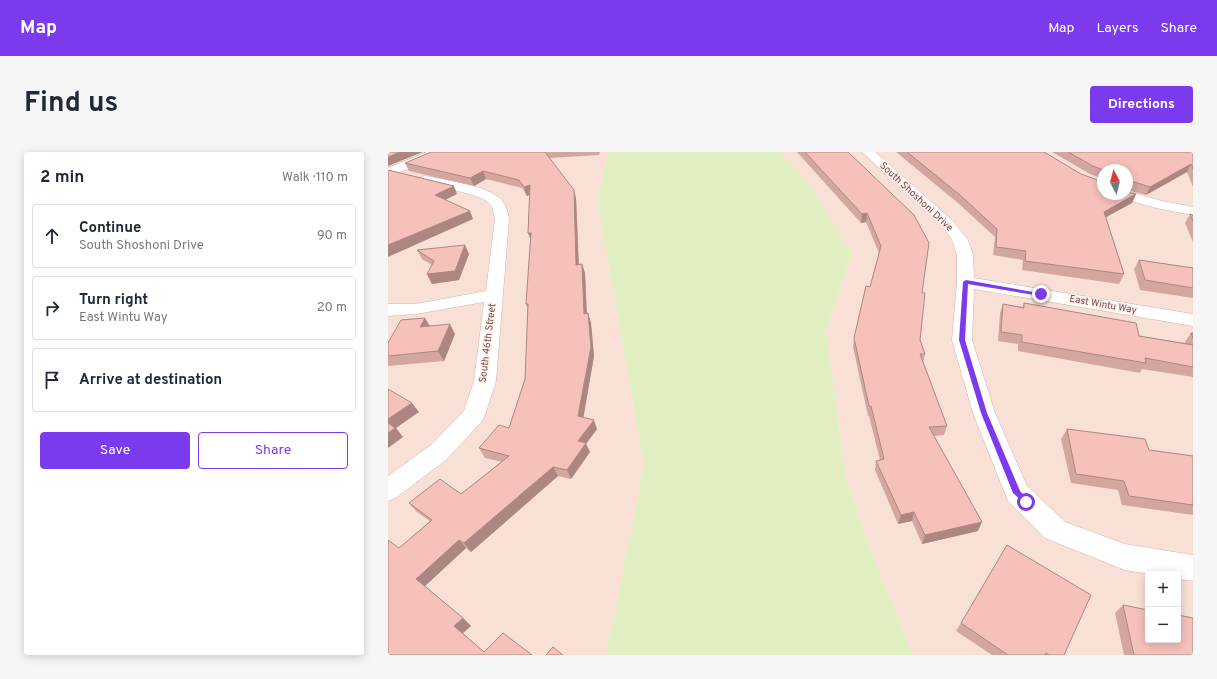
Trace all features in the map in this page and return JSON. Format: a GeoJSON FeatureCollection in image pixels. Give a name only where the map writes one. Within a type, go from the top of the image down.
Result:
{"type":"FeatureCollection","features":[{"type":"Feature","properties":{"kind":"street"},"geometry":{"type":"LineString","coordinates":[[389,173],[438,152]]}},
{"type":"Feature","properties":{"kind":"street","name":"South Shoshoni Drive"},"geometry":{"type":"LineString","coordinates":[[868,152],[948,224],[960,240],[964,255],[966,282],[962,340],[984,413],[1017,493],[1055,530],[1125,557],[1193,568]]}},
{"type":"Feature","properties":{"kind":"street","name":"South 46th Street"},"geometry":{"type":"LineString","coordinates":[[388,490],[439,452],[474,414],[485,381],[502,219],[494,200],[477,193],[389,173]]}},
{"type":"Feature","properties":{"kind":"street"},"geometry":{"type":"LineString","coordinates":[[1133,197],[1156,204],[1193,210]]}},
{"type":"Feature","properties":{"kind":"street","name":"East Wintu Way"},"geometry":{"type":"LineString","coordinates":[[966,282],[1193,320]]}},
{"type":"Feature","properties":{"kind":"street"},"geometry":{"type":"LineString","coordinates":[[388,310],[416,309],[494,295]]}},
{"type":"Feature","properties":{"kind":"shaded area"},"geometry":{"type":"Polygon","coordinates":[[[388,152],[608,152],[597,200],[644,466],[606,655],[388,655],[388,152]]]}},
{"type":"Feature","properties":{"kind":"shaded area"},"geometry":{"type":"Polygon","coordinates":[[[780,152],[1193,152],[1193,655],[913,655],[869,544],[846,478],[826,330],[852,253],[809,185],[780,152]]]}},
{"type":"Feature","properties":{"kind":"green space"},"geometry":{"type":"Polygon","coordinates":[[[608,152],[780,152],[809,184],[852,253],[826,330],[846,478],[869,544],[913,655],[606,655],[644,466],[597,200],[608,152]]]}},
{"type":"Feature","properties":{"kind":"building"},"geometry":{"type":"Polygon","coordinates":[[[388,152],[400,152],[388,157],[388,152]]]}},
{"type":"Feature","properties":{"kind":"building"},"geometry":{"type":"Polygon","coordinates":[[[431,152],[545,152],[574,190],[576,265],[582,264],[584,314],[588,313],[591,347],[578,416],[594,420],[578,441],[586,443],[567,470],[553,467],[464,543],[459,540],[416,579],[463,618],[454,626],[484,652],[503,633],[532,655],[388,655],[388,540],[399,548],[432,520],[409,503],[440,479],[461,494],[509,456],[479,448],[499,425],[509,428],[525,379],[528,304],[526,304],[531,233],[528,233],[530,185],[524,187],[519,180],[483,171],[470,178],[405,163],[431,152]]]}},
{"type":"Feature","properties":{"kind":"building"},"geometry":{"type":"Polygon","coordinates":[[[805,152],[848,152],[914,215],[929,243],[922,293],[925,293],[920,340],[925,354],[920,354],[947,426],[929,427],[982,522],[925,535],[914,512],[901,515],[876,461],[884,459],[871,406],[869,406],[854,338],[866,286],[870,287],[881,246],[867,213],[862,214],[805,152]]]}},
{"type":"Feature","properties":{"kind":"building"},"geometry":{"type":"Polygon","coordinates":[[[907,152],[1044,152],[1081,174],[1097,180],[1097,200],[1125,200],[1104,212],[1124,274],[1025,261],[1026,251],[996,247],[997,229],[960,195],[907,152]]]}},
{"type":"Feature","properties":{"kind":"building"},"geometry":{"type":"Polygon","coordinates":[[[1068,152],[1193,152],[1193,169],[1191,164],[1150,187],[1133,182],[1133,164],[1097,164],[1097,168],[1068,152]]]}},
{"type":"Feature","properties":{"kind":"building"},"geometry":{"type":"Polygon","coordinates":[[[388,170],[454,186],[435,195],[470,211],[388,245],[388,170]]]}},
{"type":"Feature","properties":{"kind":"building"},"geometry":{"type":"Polygon","coordinates":[[[465,245],[455,271],[427,274],[434,261],[417,250],[465,245]]]}},
{"type":"Feature","properties":{"kind":"building"},"geometry":{"type":"Polygon","coordinates":[[[1139,260],[1193,268],[1193,288],[1145,280],[1139,260]]]}},
{"type":"Feature","properties":{"kind":"building"},"geometry":{"type":"Polygon","coordinates":[[[1024,303],[1136,323],[1139,336],[1193,345],[1193,367],[1145,358],[1146,363],[1022,342],[1022,335],[1001,332],[1003,304],[1024,308],[1024,303]]]}},
{"type":"Feature","properties":{"kind":"building"},"geometry":{"type":"Polygon","coordinates":[[[425,318],[420,327],[450,324],[438,351],[388,356],[388,343],[401,320],[425,318]]]}},
{"type":"Feature","properties":{"kind":"building"},"geometry":{"type":"Polygon","coordinates":[[[388,389],[412,403],[388,419],[388,389]]]}},
{"type":"Feature","properties":{"kind":"building"},"geometry":{"type":"Polygon","coordinates":[[[388,423],[395,428],[388,433],[388,423]]]}},
{"type":"Feature","properties":{"kind":"building"},"geometry":{"type":"Polygon","coordinates":[[[1067,429],[1145,439],[1149,450],[1193,456],[1193,505],[1129,496],[1124,481],[1076,474],[1067,429]]]}},
{"type":"Feature","properties":{"kind":"building"},"geometry":{"type":"Polygon","coordinates":[[[1007,545],[1091,595],[1064,655],[1049,655],[1046,653],[1045,655],[1008,655],[961,623],[1007,545]]]}},
{"type":"Feature","properties":{"kind":"building"},"geometry":{"type":"Polygon","coordinates":[[[1123,605],[1145,609],[1145,643],[1181,643],[1181,616],[1193,618],[1193,655],[1134,655],[1123,605]]]}},
{"type":"Feature","properties":{"kind":"building"},"geometry":{"type":"Polygon","coordinates":[[[553,647],[563,655],[546,655],[553,647]]]}},
{"type":"Feature","properties":{"kind":"route"},"geometry":{"type":"LineString","coordinates":[[1026,502],[1017,493],[984,413],[962,340],[966,282],[1041,294]]}}]}
